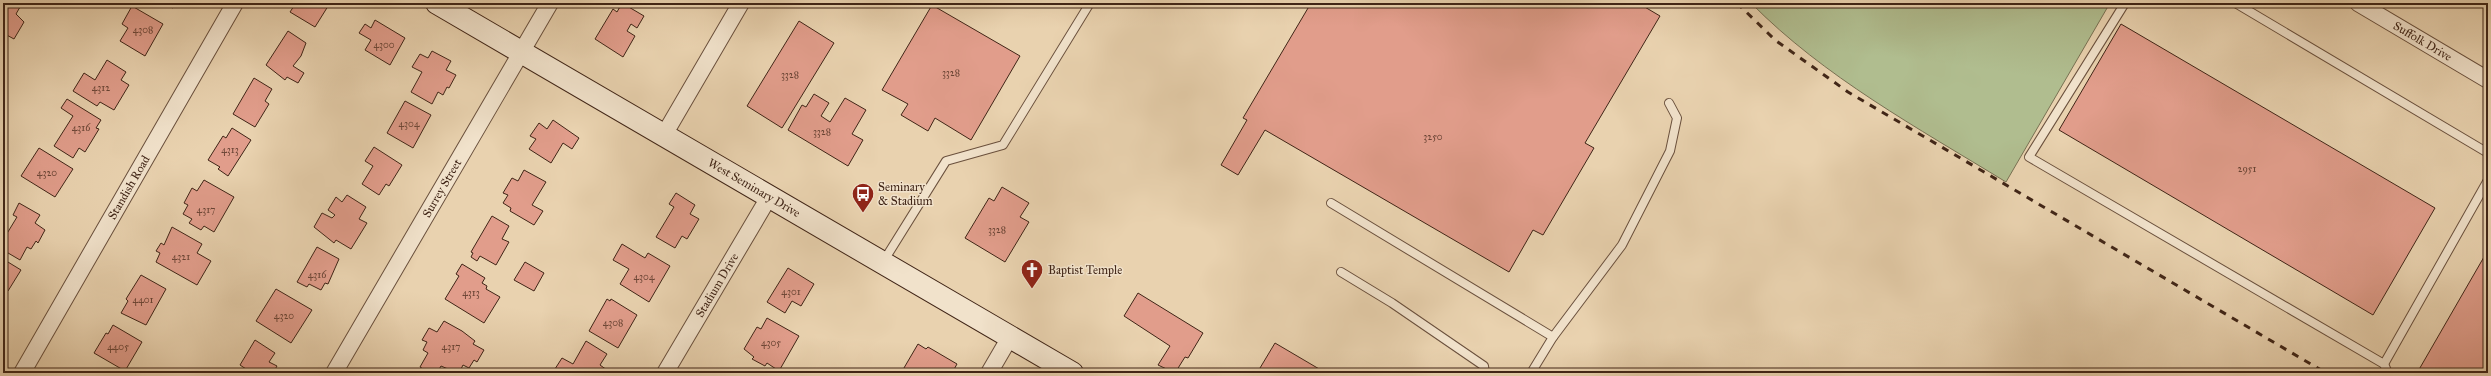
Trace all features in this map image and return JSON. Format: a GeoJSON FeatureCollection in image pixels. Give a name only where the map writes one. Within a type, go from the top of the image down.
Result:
{"type":"FeatureCollection","features":[{"type":"Feature","properties":{"kind":"main road","name":"West Seminary Drive"},"geometry":{"type":"LineString","coordinates":[[437,3],[1072,373]]}},
{"type":"Feature","properties":{"kind":"street","name":"Standish Road"},"geometry":{"type":"LineString","coordinates":[[22,373],[235,3]]}},
{"type":"Feature","properties":{"kind":"street","name":"Surrey Street"},"geometry":{"type":"LineString","coordinates":[[334,373],[550,3]]}},
{"type":"Feature","properties":{"kind":"street"},"geometry":{"type":"LineString","coordinates":[[664,135],[741,3]]}},
{"type":"Feature","properties":{"kind":"street","name":"Suffolk Drive"},"geometry":{"type":"LineString","coordinates":[[2358,3],[2488,79]]}},
{"type":"Feature","properties":{"kind":"street","name":"Stadium Drive"},"geometry":{"type":"LineString","coordinates":[[665,373],[769,197]]}},
{"type":"Feature","properties":{"kind":"street"},"geometry":{"type":"LineString","coordinates":[[989,373],[1010,337]]}},
{"type":"Feature","properties":{"kind":"lane"},"geometry":{"type":"LineString","coordinates":[[882,263],[946,161],[1003,145],[1090,3]]}},
{"type":"Feature","properties":{"kind":"lane"},"geometry":{"type":"LineString","coordinates":[[2124,3],[2029,157],[2384,364],[2388,373]]}},
{"type":"Feature","properties":{"kind":"lane"},"geometry":{"type":"LineString","coordinates":[[2236,3],[2488,152]]}},
{"type":"Feature","properties":{"kind":"lane"},"geometry":{"type":"LineString","coordinates":[[1530,373],[1553,337],[1622,245],[1670,151],[1676,118],[1669,103]]}},
{"type":"Feature","properties":{"kind":"lane"},"geometry":{"type":"LineString","coordinates":[[2384,364],[2488,180]]}},
{"type":"Feature","properties":{"kind":"lane"},"geometry":{"type":"LineString","coordinates":[[1331,202],[1553,337]]}},
{"type":"Feature","properties":{"kind":"lane"},"geometry":{"type":"LineString","coordinates":[[1341,272],[1392,303],[1484,366],[1485,373]]}},
{"type":"Feature","properties":{"kind":"green space"},"geometry":{"type":"Polygon","coordinates":[[[1751,3],[2110,3],[2006,182],[1906,121],[1841,78],[1809,55],[1779,30],[1751,3]]]}},
{"type":"Feature","properties":{"kind":"building"},"geometry":{"type":"Polygon","coordinates":[[[3,3],[13,3],[20,7],[16,14],[24,22],[14,39],[3,33],[5,29],[3,27],[3,3]]]}},
{"type":"Feature","properties":{"kind":"building"},"geometry":{"type":"Polygon","coordinates":[[[163,3],[176,3],[173,8],[163,3]]]}},
{"type":"Feature","properties":{"kind":"building"},"geometry":{"type":"Polygon","coordinates":[[[296,3],[330,3],[315,27],[290,12],[296,3]]]}},
{"type":"Feature","properties":{"kind":"building"},"geometry":{"type":"Polygon","coordinates":[[[622,3],[644,16],[637,28],[631,24],[627,31],[635,36],[623,57],[595,39],[613,9],[617,12],[622,3]]]}},
{"type":"Feature","properties":{"kind":"building"},"geometry":{"type":"Polygon","coordinates":[[[1311,3],[1638,3],[1660,16],[1585,143],[1594,148],[1543,235],[1533,230],[1509,272],[1265,130],[1238,175],[1221,165],[1247,120],[1243,118],[1311,3]]]}},
{"type":"Feature","properties":{"kind":"building"},"geometry":{"type":"Polygon","coordinates":[[[932,5],[1020,56],[971,140],[935,118],[928,131],[901,115],[908,104],[882,90],[932,5]]]}},
{"type":"Feature","properties":{"kind":"building"},"geometry":{"type":"Polygon","coordinates":[[[132,6],[163,24],[145,56],[120,41],[128,28],[122,24],[132,6]]]}},
{"type":"Feature","properties":{"kind":"building"},"geometry":{"type":"Polygon","coordinates":[[[375,20],[405,38],[390,65],[365,50],[371,40],[359,33],[365,24],[371,28],[375,20]]]}},
{"type":"Feature","properties":{"kind":"building"},"geometry":{"type":"Polygon","coordinates":[[[799,21],[834,43],[782,128],[747,106],[799,21]]]}},
{"type":"Feature","properties":{"kind":"building"},"geometry":{"type":"Polygon","coordinates":[[[2121,24],[2435,208],[2373,315],[2059,130],[2121,24]]]}},
{"type":"Feature","properties":{"kind":"building"},"geometry":{"type":"Polygon","coordinates":[[[288,31],[306,43],[301,56],[293,66],[304,73],[298,83],[287,77],[285,80],[266,65],[288,31]]]}},
{"type":"Feature","properties":{"kind":"building"},"geometry":{"type":"Polygon","coordinates":[[[432,51],[451,61],[446,70],[456,75],[449,88],[447,87],[443,95],[438,92],[432,104],[411,92],[422,72],[412,67],[420,54],[428,58],[432,51]]]}},
{"type":"Feature","properties":{"kind":"building"},"geometry":{"type":"Polygon","coordinates":[[[107,60],[126,72],[121,80],[129,85],[114,110],[100,102],[97,106],[73,91],[84,73],[95,80],[107,60]]]}},
{"type":"Feature","properties":{"kind":"building"},"geometry":{"type":"Polygon","coordinates":[[[254,78],[272,89],[265,101],[269,104],[255,127],[233,114],[254,78]]]}},
{"type":"Feature","properties":{"kind":"building"},"geometry":{"type":"Polygon","coordinates":[[[814,94],[829,103],[821,116],[830,122],[845,98],[866,110],[852,134],[863,140],[848,166],[788,130],[802,105],[806,107],[814,94]]]}},
{"type":"Feature","properties":{"kind":"building"},"geometry":{"type":"Polygon","coordinates":[[[67,99],[101,120],[96,128],[99,129],[85,152],[79,148],[73,158],[54,146],[73,116],[61,108],[67,99]]]}},
{"type":"Feature","properties":{"kind":"building"},"geometry":{"type":"Polygon","coordinates":[[[405,101],[431,115],[413,148],[387,133],[405,101]]]}},
{"type":"Feature","properties":{"kind":"building"},"geometry":{"type":"Polygon","coordinates":[[[553,120],[579,138],[572,149],[563,143],[551,163],[529,149],[536,139],[530,136],[539,123],[547,129],[553,120]]]}},
{"type":"Feature","properties":{"kind":"building"},"geometry":{"type":"Polygon","coordinates":[[[232,128],[251,140],[228,176],[218,169],[220,167],[208,160],[223,136],[226,138],[232,128]]]}},
{"type":"Feature","properties":{"kind":"building"},"geometry":{"type":"Polygon","coordinates":[[[374,147],[402,165],[389,186],[386,184],[379,195],[362,184],[373,166],[365,161],[374,147]]]}},
{"type":"Feature","properties":{"kind":"building"},"geometry":{"type":"Polygon","coordinates":[[[39,148],[73,169],[55,197],[21,176],[39,148]]]}},
{"type":"Feature","properties":{"kind":"building"},"geometry":{"type":"Polygon","coordinates":[[[524,170],[546,182],[532,205],[543,211],[534,225],[510,211],[511,208],[503,203],[508,195],[503,193],[512,178],[518,181],[524,170]]]}},
{"type":"Feature","properties":{"kind":"building"},"geometry":{"type":"Polygon","coordinates":[[[204,180],[234,197],[214,232],[204,226],[201,230],[189,223],[192,219],[183,214],[188,205],[184,203],[192,188],[197,191],[204,180]]]}},
{"type":"Feature","properties":{"kind":"building"},"geometry":{"type":"Polygon","coordinates":[[[1002,187],[1029,203],[1020,217],[1029,222],[1005,262],[965,238],[989,198],[994,201],[1002,187]]]}},
{"type":"Feature","properties":{"kind":"building"},"geometry":{"type":"Polygon","coordinates":[[[676,193],[695,205],[690,214],[699,219],[687,239],[682,236],[675,248],[656,237],[674,207],[669,204],[676,193]]]}},
{"type":"Feature","properties":{"kind":"building"},"geometry":{"type":"Polygon","coordinates":[[[347,195],[366,207],[359,219],[367,223],[351,249],[336,240],[334,243],[314,227],[322,213],[332,218],[335,215],[328,210],[336,197],[342,202],[347,195]]]}},
{"type":"Feature","properties":{"kind":"building"},"geometry":{"type":"Polygon","coordinates":[[[19,203],[40,215],[35,223],[45,230],[38,243],[36,241],[31,249],[27,247],[20,260],[3,250],[3,240],[17,217],[13,215],[19,203]]]}},
{"type":"Feature","properties":{"kind":"building"},"geometry":{"type":"Polygon","coordinates":[[[492,216],[509,226],[502,239],[509,242],[496,265],[480,256],[477,261],[471,257],[473,253],[471,252],[492,216]]]}},
{"type":"Feature","properties":{"kind":"building"},"geometry":{"type":"Polygon","coordinates":[[[172,227],[202,244],[197,253],[211,261],[197,285],[156,262],[160,253],[156,251],[161,243],[164,245],[172,227]]]}},
{"type":"Feature","properties":{"kind":"building"},"geometry":{"type":"Polygon","coordinates":[[[622,244],[645,258],[648,253],[670,266],[649,302],[620,284],[629,269],[613,260],[622,244]]]}},
{"type":"Feature","properties":{"kind":"building"},"geometry":{"type":"Polygon","coordinates":[[[317,247],[339,259],[328,284],[325,283],[321,290],[309,284],[307,287],[297,282],[317,247]]]}},
{"type":"Feature","properties":{"kind":"building"},"geometry":{"type":"Polygon","coordinates":[[[2488,250],[2488,373],[2417,373],[2488,250]]]}},
{"type":"Feature","properties":{"kind":"building"},"geometry":{"type":"Polygon","coordinates":[[[3,259],[21,270],[8,291],[5,289],[3,292],[3,259]]]}},
{"type":"Feature","properties":{"kind":"building"},"geometry":{"type":"Polygon","coordinates":[[[525,262],[544,273],[534,291],[514,280],[525,262]]]}},
{"type":"Feature","properties":{"kind":"building"},"geometry":{"type":"Polygon","coordinates":[[[462,264],[485,278],[482,283],[487,286],[486,289],[500,297],[484,323],[445,299],[459,276],[456,274],[462,264]]]}},
{"type":"Feature","properties":{"kind":"building"},"geometry":{"type":"Polygon","coordinates":[[[788,268],[814,284],[801,306],[792,301],[785,313],[767,302],[788,268]]]}},
{"type":"Feature","properties":{"kind":"building"},"geometry":{"type":"Polygon","coordinates":[[[141,275],[166,289],[146,325],[121,313],[128,301],[126,299],[141,275]]]}},
{"type":"Feature","properties":{"kind":"building"},"geometry":{"type":"Polygon","coordinates":[[[276,289],[312,310],[291,343],[256,321],[276,289]]]}},
{"type":"Feature","properties":{"kind":"building"},"geometry":{"type":"Polygon","coordinates":[[[1138,293],[1203,333],[1188,358],[1185,357],[1175,373],[1158,365],[1170,346],[1124,316],[1138,293]]]}},
{"type":"Feature","properties":{"kind":"building"},"geometry":{"type":"Polygon","coordinates":[[[607,299],[610,301],[611,299],[637,315],[618,348],[589,331],[607,299]]]}},
{"type":"Feature","properties":{"kind":"building"},"geometry":{"type":"Polygon","coordinates":[[[767,318],[799,336],[779,371],[767,363],[765,366],[752,359],[754,357],[744,349],[757,327],[761,329],[767,318]]]}},
{"type":"Feature","properties":{"kind":"building"},"geometry":{"type":"Polygon","coordinates":[[[444,321],[462,331],[475,341],[473,344],[484,350],[477,362],[474,360],[469,368],[463,365],[459,373],[446,373],[448,369],[441,366],[437,373],[430,373],[420,367],[428,353],[423,350],[427,342],[422,340],[429,328],[437,332],[444,321]]]}},
{"type":"Feature","properties":{"kind":"building"},"geometry":{"type":"Polygon","coordinates":[[[113,325],[142,342],[125,371],[94,353],[106,333],[108,334],[113,325]]]}},
{"type":"Feature","properties":{"kind":"building"},"geometry":{"type":"Polygon","coordinates":[[[255,340],[275,353],[269,362],[277,366],[273,373],[243,373],[246,369],[240,365],[255,340]]]}},
{"type":"Feature","properties":{"kind":"building"},"geometry":{"type":"Polygon","coordinates":[[[586,341],[607,354],[600,365],[607,370],[605,373],[553,372],[562,358],[573,364],[586,341]]]}},
{"type":"Feature","properties":{"kind":"building"},"geometry":{"type":"Polygon","coordinates":[[[1275,343],[1326,373],[1257,373],[1275,343]]]}},
{"type":"Feature","properties":{"kind":"building"},"geometry":{"type":"Polygon","coordinates":[[[918,344],[926,349],[928,347],[957,364],[952,373],[901,373],[918,344]]]}},
{"type":"Feature","properties":{"kind":"building"},"geometry":{"type":"Polygon","coordinates":[[[409,369],[416,373],[406,373],[409,369]]]}},
{"type":"Feature","properties":{"kind":"building"},"geometry":{"type":"Polygon","coordinates":[[[741,369],[748,373],[738,373],[741,369]]]}},
{"type":"Feature","properties":{"kind":"railway"},"geometry":{"type":"LineString","coordinates":[[1737,3],[1775,40],[1848,92],[2326,373]]}},
{"type":"Feature","properties":{"kind":"place","name":"Seminary & Stadium"},"geometry":{"type":"Point","coordinates":[863,214]}},
{"type":"Feature","properties":{"kind":"place","name":"Baptist Temple"},"geometry":{"type":"Point","coordinates":[1032,290]}}]}
